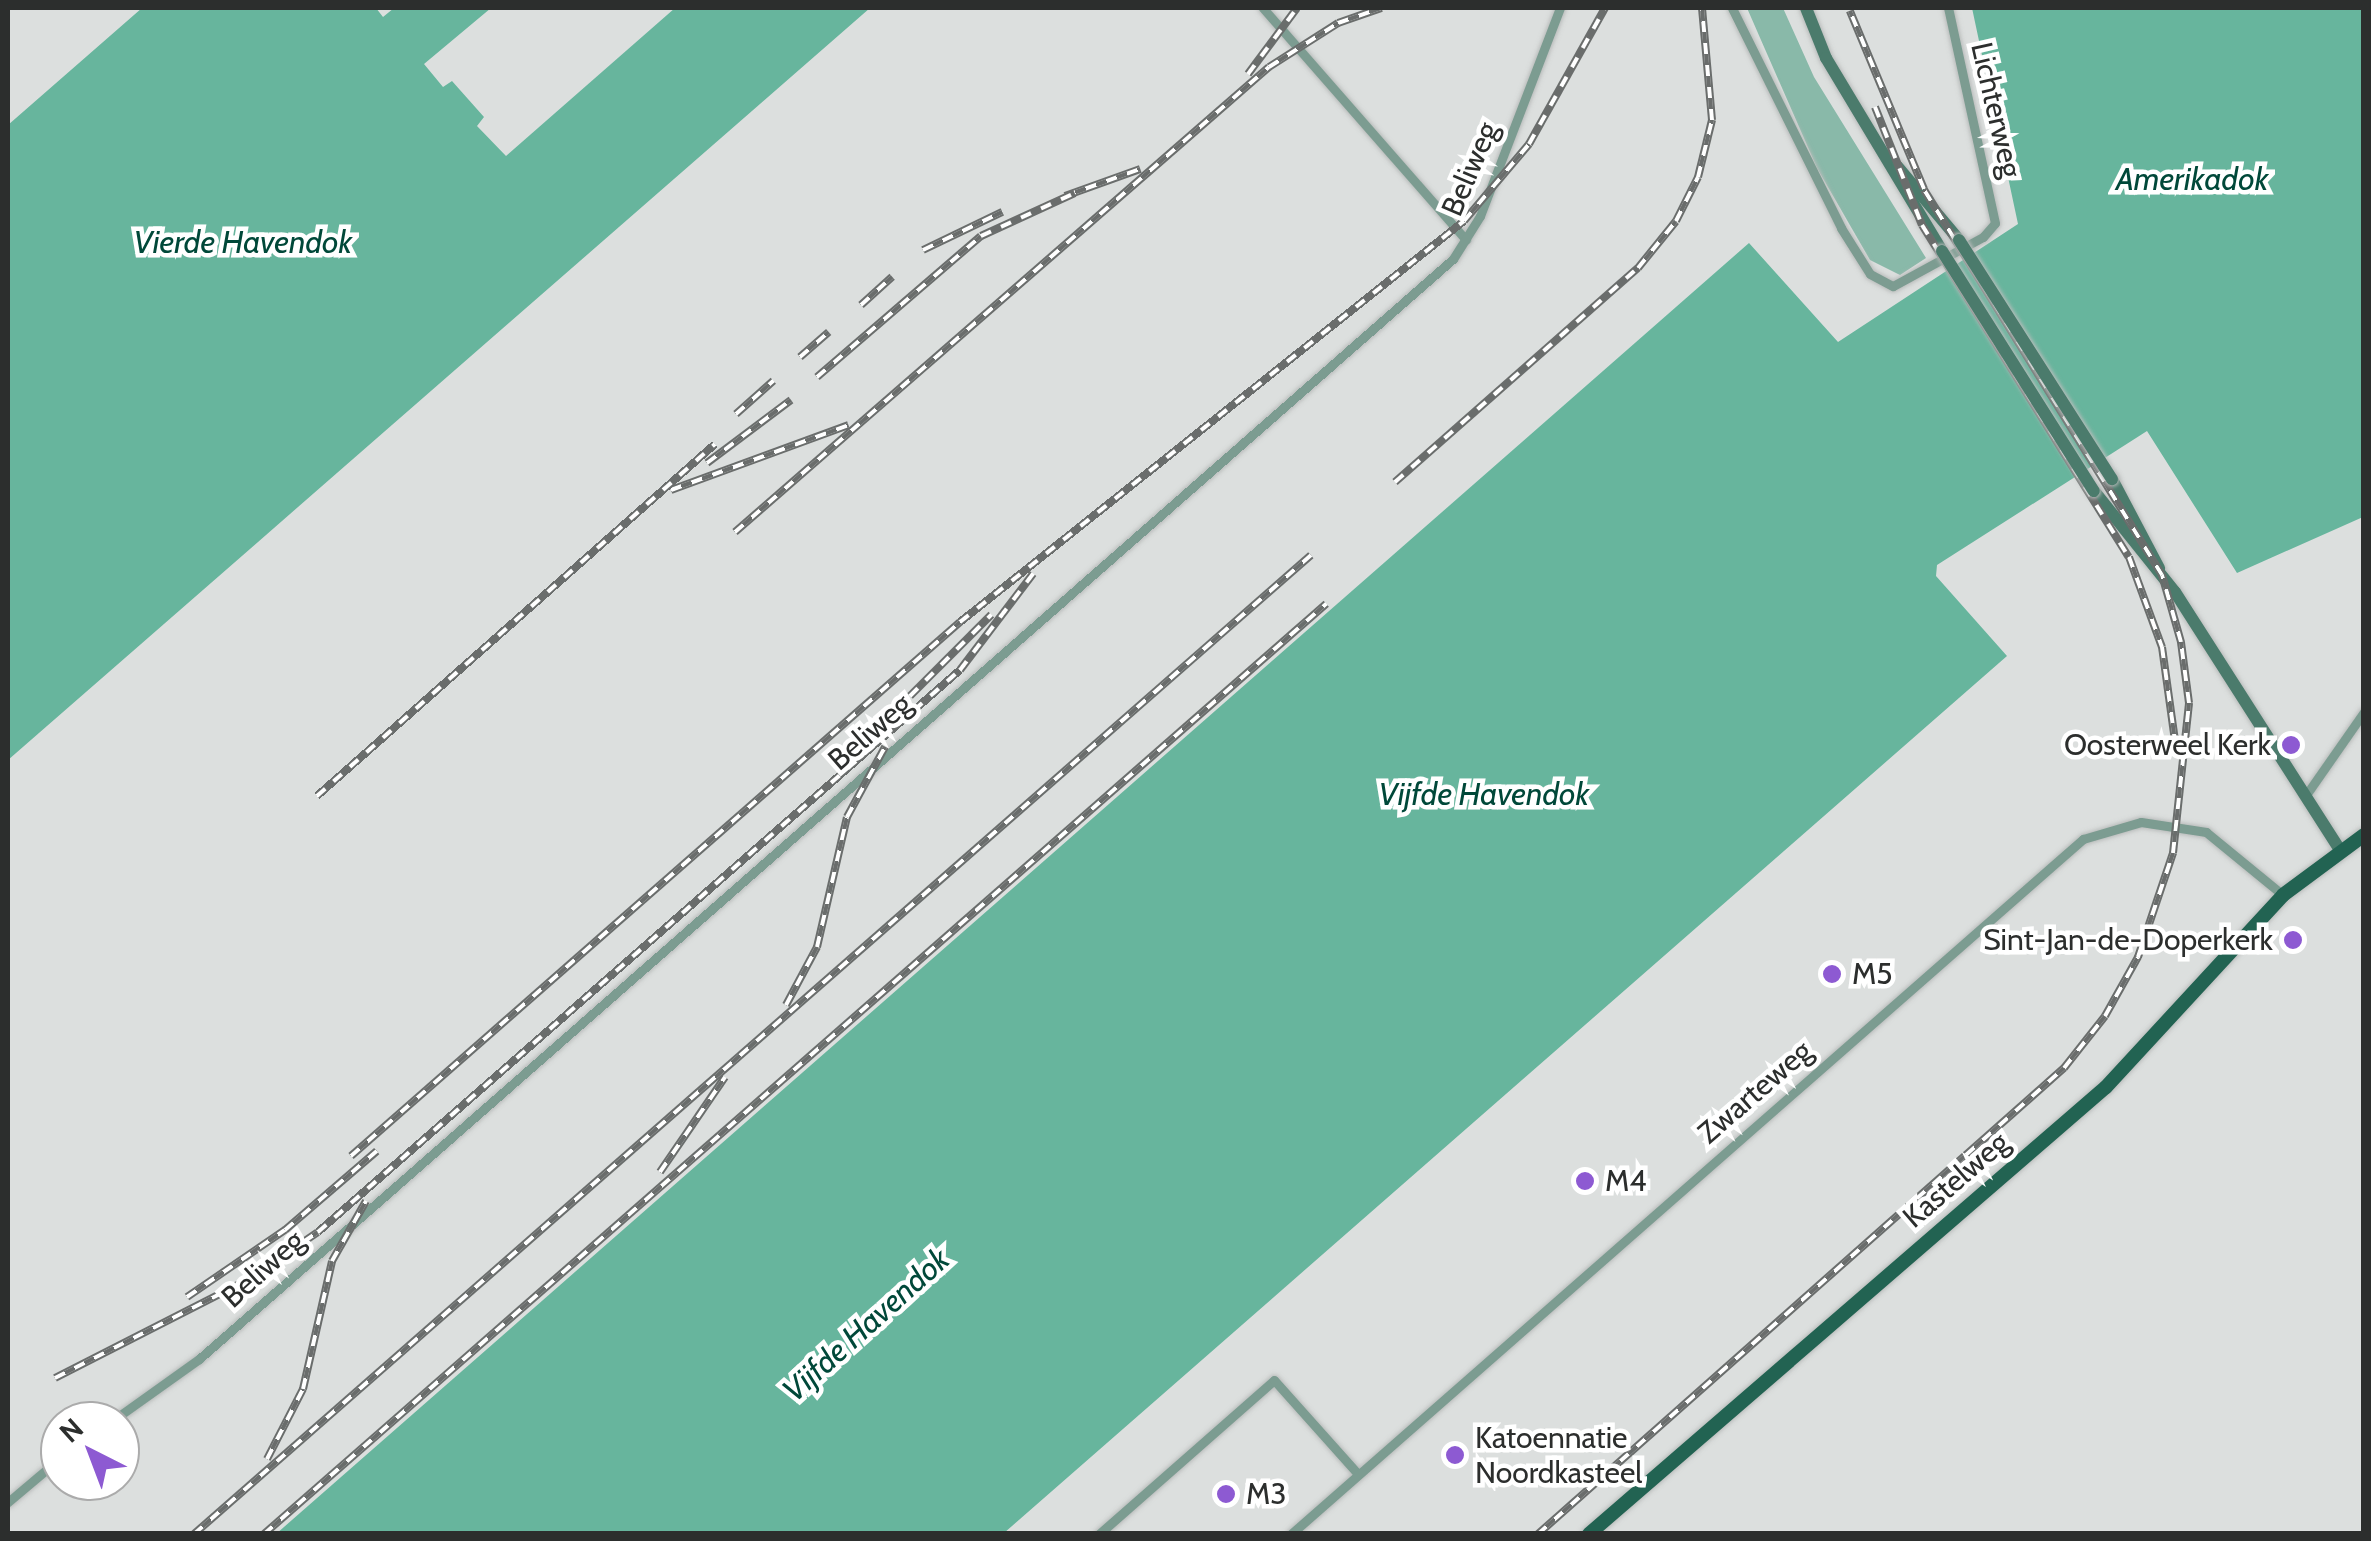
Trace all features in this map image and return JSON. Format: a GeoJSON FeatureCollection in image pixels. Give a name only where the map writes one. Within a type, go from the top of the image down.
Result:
{"type":"FeatureCollection","features":[{"type":"Feature","properties":{"kind":"main road"},"geometry":{"type":"LineString","coordinates":[[1806,8],[1826,58],[1895,165],[1942,251],[2094,491],[2162,575]]}},
{"type":"Feature","properties":{"kind":"main road"},"geometry":{"type":"LineString","coordinates":[[1895,165],[1921,187],[1958,240],[2112,479],[2162,575],[2340,850]]}},
{"type":"Feature","properties":{"kind":"main road","name":"Kastelweg"},"geometry":{"type":"LineString","coordinates":[[1588,1534],[2106,1086],[2282,894],[2364,835]]}},
{"type":"Feature","properties":{"kind":"street"},"geometry":{"type":"LineString","coordinates":[[1264,8],[1466,240]]}},
{"type":"Feature","properties":{"kind":"street","name":"Beliweg"},"geometry":{"type":"LineString","coordinates":[[140,1401],[199,1359],[1453,259],[1466,240],[1560,8]]}},
{"type":"Feature","properties":{"kind":"street","name":"Lichterweg"},"geometry":{"type":"LineString","coordinates":[[1732,8],[1807,168],[1880,283],[1910,280],[1995,223],[1948,8]]}},
{"type":"Feature","properties":{"kind":"street"},"geometry":{"type":"LineString","coordinates":[[2306,795],[2364,712]]}},
{"type":"Feature","properties":{"kind":"street","name":"Zwarteweg"},"geometry":{"type":"LineString","coordinates":[[1291,1534],[2083,840],[2141,822],[2206,832],[2282,894]]}},
{"type":"Feature","properties":{"kind":"street"},"geometry":{"type":"LineString","coordinates":[[1099,1534],[1274,1380],[1358,1474]]}},
{"type":"Feature","properties":{"kind":"street"},"geometry":{"type":"LineString","coordinates":[[8,1502],[40,1475]]}},
{"type":"Feature","properties":{"kind":"shaded area"},"geometry":{"type":"Polygon","coordinates":[[[1747,8],[1783,8],[1814,77],[1926,258],[1900,275],[1870,260],[1817,168],[1747,8]]]}},
{"type":"Feature","properties":{"kind":"water","name":"Vierde Havendok"},"geometry":{"type":"Polygon","coordinates":[[[142,8],[376,8],[383,17],[394,8],[491,8],[424,64],[443,87],[452,81],[484,117],[477,126],[506,156],[675,8],[870,8],[8,760],[8,125],[142,8]]]}},
{"type":"Feature","properties":{"kind":"water","name":"Vijfde Havendok"},"geometry":{"type":"Polygon","coordinates":[[[1972,8],[2363,8],[2363,517],[2237,573],[2147,431],[1937,565],[1936,576],[2007,656],[1004,1533],[276,1534],[1749,243],[1838,342],[2018,224],[1972,8]]]}},
{"type":"Feature","properties":{"kind":"railway"},"geometry":{"type":"LineString","coordinates":[[1248,74],[1297,8]]}},
{"type":"Feature","properties":{"kind":"railway"},"geometry":{"type":"LineString","coordinates":[[735,532],[1269,67],[1338,23],[1381,8]]}},
{"type":"Feature","properties":{"kind":"railway"},"geometry":{"type":"LineString","coordinates":[[351,1156],[960,622],[1464,221],[1529,144],[1605,8]]}},
{"type":"Feature","properties":{"kind":"railway"},"geometry":{"type":"LineString","coordinates":[[1395,482],[1638,268],[1676,221],[1698,177],[1712,120],[1702,8]]}},
{"type":"Feature","properties":{"kind":"railway"},"geometry":{"type":"LineString","coordinates":[[1538,1534],[2064,1068],[2105,1016],[2138,957],[2173,853],[2189,703],[2181,642],[2162,575],[1924,189],[1850,11]]}},
{"type":"Feature","properties":{"kind":"railway"},"geometry":{"type":"LineString","coordinates":[[1875,107],[1922,225],[2129,557],[2162,647],[2175,741]]}},
{"type":"Feature","properties":{"kind":"railway"},"geometry":{"type":"LineString","coordinates":[[1065,196],[1140,169]]}},
{"type":"Feature","properties":{"kind":"railway"},"geometry":{"type":"LineString","coordinates":[[817,377],[981,236],[1075,193]]}},
{"type":"Feature","properties":{"kind":"railway"},"geometry":{"type":"LineString","coordinates":[[923,250],[1002,212]]}},
{"type":"Feature","properties":{"kind":"railway"},"geometry":{"type":"LineString","coordinates":[[861,305],[892,277]]}},
{"type":"Feature","properties":{"kind":"railway"},"geometry":{"type":"LineString","coordinates":[[800,357],[829,332]]}},
{"type":"Feature","properties":{"kind":"railway"},"geometry":{"type":"LineString","coordinates":[[736,414],[773,381]]}},
{"type":"Feature","properties":{"kind":"railway"},"geometry":{"type":"LineString","coordinates":[[707,463],[791,400]]}},
{"type":"Feature","properties":{"kind":"railway"},"geometry":{"type":"LineString","coordinates":[[671,490],[849,425]]}},
{"type":"Feature","properties":{"kind":"railway"},"geometry":{"type":"LineString","coordinates":[[317,796],[715,444]]}},
{"type":"Feature","properties":{"kind":"railway"},"geometry":{"type":"LineString","coordinates":[[194,1534],[1311,555]]}},
{"type":"Feature","properties":{"kind":"railway"},"geometry":{"type":"LineString","coordinates":[[55,1378],[249,1279],[318,1232],[960,670],[1033,574]]}},
{"type":"Feature","properties":{"kind":"railway"},"geometry":{"type":"LineString","coordinates":[[264,1534],[1326,604]]}},
{"type":"Feature","properties":{"kind":"railway"},"geometry":{"type":"LineString","coordinates":[[910,696],[991,615]]}},
{"type":"Feature","properties":{"kind":"railway"},"geometry":{"type":"LineString","coordinates":[[786,1005],[817,947],[847,817],[885,747]]}},
{"type":"Feature","properties":{"kind":"railway"},"geometry":{"type":"LineString","coordinates":[[660,1172],[725,1077]]}},
{"type":"Feature","properties":{"kind":"railway"},"geometry":{"type":"LineString","coordinates":[[187,1297],[285,1230],[377,1151]]}},
{"type":"Feature","properties":{"kind":"railway"},"geometry":{"type":"LineString","coordinates":[[267,1459],[303,1389],[332,1261],[366,1201]]}},
{"type":"Feature","properties":{"kind":"place","name":"Oosterweel Kerk"},"geometry":{"type":"Point","coordinates":[2291,745]}},
{"type":"Feature","properties":{"kind":"place","name":"Sint-Jan-de-Doperkerk"},"geometry":{"type":"Point","coordinates":[2293,940]}},
{"type":"Feature","properties":{"kind":"place","name":"M5"},"geometry":{"type":"Point","coordinates":[1832,974]}},
{"type":"Feature","properties":{"kind":"place","name":"M4"},"geometry":{"type":"Point","coordinates":[1585,1181]}},
{"type":"Feature","properties":{"kind":"place","name":"Katoennatie Noordkasteel"},"geometry":{"type":"Point","coordinates":[1455,1455]}},
{"type":"Feature","properties":{"kind":"place","name":"M3"},"geometry":{"type":"Point","coordinates":[1226,1494]}},
{"type":"Feature","properties":{"kind":"water label","name":"Amerikadok"},"geometry":{"type":"Point","coordinates":[2192,179]}}]}
